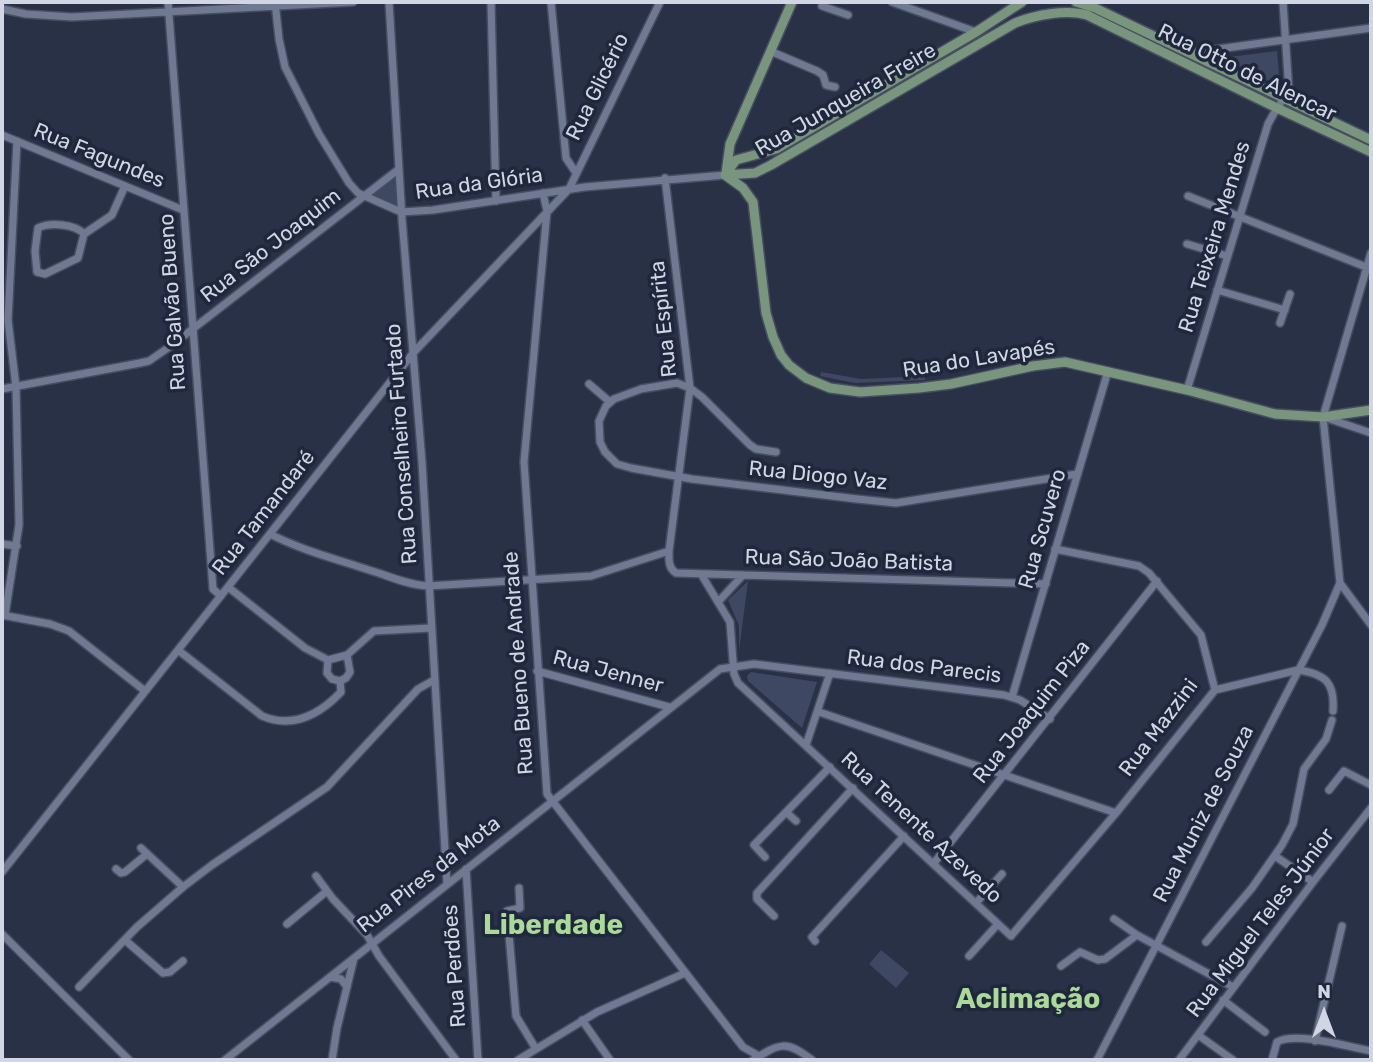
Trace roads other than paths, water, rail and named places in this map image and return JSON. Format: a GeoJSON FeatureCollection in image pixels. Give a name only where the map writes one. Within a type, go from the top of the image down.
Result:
{"type":"FeatureCollection","features":[{"type":"Feature","properties":{"kind":"main road"},"geometry":{"type":"LineString","coordinates":[[725,175],[730,144],[792,2]]}},
{"type":"Feature","properties":{"kind":"main road"},"geometry":{"type":"LineString","coordinates":[[1025,2],[1026,19]]}},
{"type":"Feature","properties":{"kind":"main road","name":"Rua Junqueira Freire"},"geometry":{"type":"LineString","coordinates":[[725,175],[738,159],[767,153],[1025,2]]}},
{"type":"Feature","properties":{"kind":"main road","name":"Rua Otto de Alencar"},"geometry":{"type":"LineString","coordinates":[[1076,2],[1095,8],[1371,140]]}},
{"type":"Feature","properties":{"kind":"main road","name":"Rua Junqueira Freire"},"geometry":{"type":"LineString","coordinates":[[725,175],[755,173],[991,36],[1026,19],[1069,7]]}},
{"type":"Feature","properties":{"kind":"main road","name":"Rua Otto de Alencar"},"geometry":{"type":"LineString","coordinates":[[1069,7],[1371,152]]}},
{"type":"Feature","properties":{"kind":"main road"},"geometry":{"type":"LineString","coordinates":[[843,110],[849,119]]}},
{"type":"Feature","properties":{"kind":"main road","name":"Rua do Lavapés"},"geometry":{"type":"LineString","coordinates":[[725,175],[743,187],[753,202],[766,313],[777,346],[789,365],[817,384],[843,391],[919,388],[1052,363],[1072,363],[1275,414],[1323,417],[1371,410]]}},
{"type":"Feature","properties":{"kind":"street","name":"Rua Galvão Bueno"},"geometry":{"type":"LineString","coordinates":[[168,2],[191,330],[213,589],[220,596]]}},
{"type":"Feature","properties":{"kind":"street"},"geometry":{"type":"LineString","coordinates":[[2,9],[26,14],[72,17],[275,4],[353,2]]}},
{"type":"Feature","properties":{"kind":"street","name":"Rua Conselheiro Furtado"},"geometry":{"type":"LineString","coordinates":[[389,2],[447,884]]}},
{"type":"Feature","properties":{"kind":"street"},"geometry":{"type":"LineString","coordinates":[[491,2],[496,201]]}},
{"type":"Feature","properties":{"kind":"street"},"geometry":{"type":"LineString","coordinates":[[551,2],[566,158],[584,187]]}},
{"type":"Feature","properties":{"kind":"street","name":"Rua Glicério"},"geometry":{"type":"LineString","coordinates":[[569,189],[660,2]]}},
{"type":"Feature","properties":{"kind":"street"},"geometry":{"type":"LineString","coordinates":[[838,11],[841,2]]}},
{"type":"Feature","properties":{"kind":"street"},"geometry":{"type":"LineString","coordinates":[[892,2],[976,32]]}},
{"type":"Feature","properties":{"kind":"street"},"geometry":{"type":"LineString","coordinates":[[1283,2],[1290,89],[1286,98]]}},
{"type":"Feature","properties":{"kind":"street","name":"Rua da Glória"},"geometry":{"type":"LineString","coordinates":[[275,4],[285,67],[301,102],[349,183],[364,197],[401,212],[569,189]]}},
{"type":"Feature","properties":{"kind":"street"},"geometry":{"type":"LineString","coordinates":[[822,6],[848,15]]}},
{"type":"Feature","properties":{"kind":"street"},"geometry":{"type":"LineString","coordinates":[[1189,53],[1371,28]]}},
{"type":"Feature","properties":{"kind":"street"},"geometry":{"type":"LineString","coordinates":[[770,51],[817,71],[823,75],[826,85],[835,87]]}},
{"type":"Feature","properties":{"kind":"street","name":"Rua Teixeira Mendes"},"geometry":{"type":"LineString","coordinates":[[1187,390],[1268,124],[1286,98]]}},
{"type":"Feature","properties":{"kind":"street","name":"Rua Fagundes"},"geometry":{"type":"LineString","coordinates":[[2,135],[183,210]]}},
{"type":"Feature","properties":{"kind":"street"},"geometry":{"type":"LineString","coordinates":[[17,141],[8,307],[9,340],[16,387],[19,525],[4,615],[50,624],[69,631],[145,691]]}},
{"type":"Feature","properties":{"kind":"street","name":"Rua São Joaquim"},"geometry":{"type":"LineString","coordinates":[[2,389],[149,361],[398,169]]}},
{"type":"Feature","properties":{"kind":"street"},"geometry":{"type":"LineString","coordinates":[[569,189],[665,178],[725,175]]}},
{"type":"Feature","properties":{"kind":"street","name":"Rua Espírita"},"geometry":{"type":"LineString","coordinates":[[665,178],[690,388],[750,445],[756,449],[776,452]]}},
{"type":"Feature","properties":{"kind":"street"},"geometry":{"type":"LineString","coordinates":[[84,234],[75,227],[44,225],[38,228],[35,251],[37,272],[45,274],[78,258],[84,234],[112,215],[125,186]]}},
{"type":"Feature","properties":{"kind":"street","name":"Rua Tamandaré"},"geometry":{"type":"LineString","coordinates":[[2,872],[414,352],[569,189]]}},
{"type":"Feature","properties":{"kind":"street","name":"Rua Bueno de Andrade"},"geometry":{"type":"LineString","coordinates":[[543,193],[547,211],[524,462],[546,790],[685,973],[743,1047],[756,1058]]}},
{"type":"Feature","properties":{"kind":"street"},"geometry":{"type":"LineString","coordinates":[[1188,196],[1369,269]]}},
{"type":"Feature","properties":{"kind":"street"},"geometry":{"type":"LineString","coordinates":[[402,227],[407,219],[420,211]]}},
{"type":"Feature","properties":{"kind":"street"},"geometry":{"type":"LineString","coordinates":[[1188,244],[1227,256]]}},
{"type":"Feature","properties":{"kind":"street"},"geometry":{"type":"LineString","coordinates":[[1371,253],[1369,269],[1323,417],[1340,583],[1371,625]]}},
{"type":"Feature","properties":{"kind":"street"},"geometry":{"type":"LineString","coordinates":[[1217,290],[1285,310]]}},
{"type":"Feature","properties":{"kind":"street"},"geometry":{"type":"LineString","coordinates":[[1280,323],[1290,294]]}},
{"type":"Feature","properties":{"kind":"street","name":"Rua Scuvero"},"geometry":{"type":"LineString","coordinates":[[1012,697],[1108,371]]}},
{"type":"Feature","properties":{"kind":"street"},"geometry":{"type":"LineString","coordinates":[[270,534],[355,566],[428,586],[595,575],[669,551],[690,388],[668,383],[623,395],[610,402],[589,384]]}},
{"type":"Feature","properties":{"kind":"street","name":"Rua Diogo Vaz"},"geometry":{"type":"LineString","coordinates":[[610,402],[602,413],[599,432],[600,442],[611,459],[631,468],[679,477],[896,503],[1077,474]]}},
{"type":"Feature","properties":{"kind":"street"},"geometry":{"type":"LineString","coordinates":[[1323,417],[1371,433]]}},
{"type":"Feature","properties":{"kind":"street"},"geometry":{"type":"LineString","coordinates":[[2,544],[17,547]]}},
{"type":"Feature","properties":{"kind":"street","name":"Rua Mazzini"},"geometry":{"type":"LineString","coordinates":[[1013,937],[1215,690],[1201,635],[1157,581],[1139,566],[1055,549]]}},
{"type":"Feature","properties":{"kind":"street","name":"Rua São João Batista"},"geometry":{"type":"LineString","coordinates":[[669,551],[669,562],[672,571],[676,573],[1045,584]]}},
{"type":"Feature","properties":{"kind":"street"},"geometry":{"type":"LineString","coordinates":[[701,574],[719,601],[731,628],[733,665]]}},
{"type":"Feature","properties":{"kind":"street"},"geometry":{"type":"LineString","coordinates":[[719,601],[743,575]]}},
{"type":"Feature","properties":{"kind":"street","name":"Rua Joaquim Piza"},"geometry":{"type":"LineString","coordinates":[[934,863],[1157,581]]}},
{"type":"Feature","properties":{"kind":"street","name":"Rua Muniz de Souza"},"geometry":{"type":"LineString","coordinates":[[1097,1060],[1322,625],[1340,583]]}},
{"type":"Feature","properties":{"kind":"street"},"geometry":{"type":"LineString","coordinates":[[228,587],[305,648],[328,660],[347,654],[374,631],[431,628]]}},
{"type":"Feature","properties":{"kind":"street"},"geometry":{"type":"LineString","coordinates":[[178,650],[262,716],[271,720],[293,720],[319,712],[341,692],[340,681]]}},
{"type":"Feature","properties":{"kind":"street"},"geometry":{"type":"LineString","coordinates":[[328,660],[327,673],[332,679],[340,681],[350,672],[347,654]]}},
{"type":"Feature","properties":{"kind":"street","name":"Rua dos Parecis"},"geometry":{"type":"LineString","coordinates":[[733,665],[754,664],[1012,697],[1050,719]]}},
{"type":"Feature","properties":{"kind":"street","name":"Rua Pires da Mota"},"geometry":{"type":"LineString","coordinates":[[225,1060],[714,672],[733,665]]}},
{"type":"Feature","properties":{"kind":"street","name":"Rua Tenente Azevedo"},"geometry":{"type":"LineString","coordinates":[[733,665],[738,683],[1013,937]]}},
{"type":"Feature","properties":{"kind":"street"},"geometry":{"type":"LineString","coordinates":[[1215,690],[1298,670],[1316,674],[1328,682],[1334,693],[1333,711]]}},
{"type":"Feature","properties":{"kind":"street","name":"Rua Jenner"},"geometry":{"type":"LineString","coordinates":[[537,671],[654,705],[670,707]]}},
{"type":"Feature","properties":{"kind":"street"},"geometry":{"type":"LineString","coordinates":[[806,745],[830,673]]}},
{"type":"Feature","properties":{"kind":"street"},"geometry":{"type":"LineString","coordinates":[[79,987],[183,887],[327,787],[418,689],[434,680]]}},
{"type":"Feature","properties":{"kind":"street"},"geometry":{"type":"LineString","coordinates":[[654,705],[656,718]]}},
{"type":"Feature","properties":{"kind":"street"},"geometry":{"type":"LineString","coordinates":[[818,712],[1116,813]]}},
{"type":"Feature","properties":{"kind":"street"},"geometry":{"type":"LineString","coordinates":[[1206,942],[1252,888],[1291,830],[1304,769],[1325,739],[1332,720]]}},
{"type":"Feature","properties":{"kind":"street"},"geometry":{"type":"LineString","coordinates":[[765,857],[754,845],[830,767]]}},
{"type":"Feature","properties":{"kind":"street"},"geometry":{"type":"LineString","coordinates":[[1329,790],[1344,771],[1371,785]]}},
{"type":"Feature","properties":{"kind":"street"},"geometry":{"type":"LineString","coordinates":[[774,916],[757,899],[757,892],[853,788]]}},
{"type":"Feature","properties":{"kind":"street","name":"Rua Miguel Teles Júnior"},"geometry":{"type":"LineString","coordinates":[[1179,1060],[1371,808]]}},
{"type":"Feature","properties":{"kind":"street"},"geometry":{"type":"LineString","coordinates":[[786,812],[796,821]]}},
{"type":"Feature","properties":{"kind":"street"},"geometry":{"type":"LineString","coordinates":[[816,941],[812,937],[904,836]]}},
{"type":"Feature","properties":{"kind":"street"},"geometry":{"type":"LineString","coordinates":[[116,869],[121,873],[125,872],[144,851],[183,887]]}},
{"type":"Feature","properties":{"kind":"street"},"geometry":{"type":"LineString","coordinates":[[1275,856],[1313,882]]}},
{"type":"Feature","properties":{"kind":"street","name":"Rua Perdões"},"geometry":{"type":"LineString","coordinates":[[466,869],[478,1060]]}},
{"type":"Feature","properties":{"kind":"street"},"geometry":{"type":"LineString","coordinates":[[976,903],[1002,874]]}},
{"type":"Feature","properties":{"kind":"street"},"geometry":{"type":"LineString","coordinates":[[316,876],[372,943],[456,1060]]}},
{"type":"Feature","properties":{"kind":"street"},"geometry":{"type":"LineString","coordinates":[[519,888],[520,908],[507,911],[516,1016],[536,1049]]}},
{"type":"Feature","properties":{"kind":"street"},"geometry":{"type":"LineString","coordinates":[[287,924],[327,891]]}},
{"type":"Feature","properties":{"kind":"street"},"geometry":{"type":"LineString","coordinates":[[1114,919],[1137,935],[1233,987]]}},
{"type":"Feature","properties":{"kind":"street"},"geometry":{"type":"LineString","coordinates":[[969,956],[998,924]]}},
{"type":"Feature","properties":{"kind":"street"},"geometry":{"type":"LineString","coordinates":[[1315,1041],[1342,926]]}},
{"type":"Feature","properties":{"kind":"street"},"geometry":{"type":"LineString","coordinates":[[2,934],[129,1060]]}},
{"type":"Feature","properties":{"kind":"street"},"geometry":{"type":"LineString","coordinates":[[1060,966],[1080,952],[1098,960],[1105,959],[1137,935]]}},
{"type":"Feature","properties":{"kind":"street"},"geometry":{"type":"LineString","coordinates":[[125,940],[163,973],[170,972],[183,961]]}},
{"type":"Feature","properties":{"kind":"street"},"geometry":{"type":"LineString","coordinates":[[332,1060],[354,957]]}},
{"type":"Feature","properties":{"kind":"street"},"geometry":{"type":"LineString","coordinates":[[517,1060],[597,1012],[685,973]]}},
{"type":"Feature","properties":{"kind":"street"},"geometry":{"type":"LineString","coordinates":[[330,976],[340,978],[347,987]]}},
{"type":"Feature","properties":{"kind":"street"},"geometry":{"type":"LineString","coordinates":[[1223,1000],[1265,1032]]}},
{"type":"Feature","properties":{"kind":"street"},"geometry":{"type":"LineString","coordinates":[[582,1020],[610,1060]]}},
{"type":"Feature","properties":{"kind":"street"},"geometry":{"type":"LineString","coordinates":[[1198,1035],[1233,1060]]}},
{"type":"Feature","properties":{"kind":"street"},"geometry":{"type":"LineString","coordinates":[[1272,1060],[1277,1042],[1290,1037],[1371,1051]]}},
{"type":"Feature","properties":{"kind":"street"},"geometry":{"type":"LineString","coordinates":[[756,1058],[773,1048],[785,1045],[797,1049],[812,1060]]}},
{"type":"Feature","properties":{"kind":"district","name":"Liberdade"},"geometry":{"type":"Point","coordinates":[553,926]}},
{"type":"Feature","properties":{"kind":"district","name":"Aclimação"},"geometry":{"type":"Point","coordinates":[1028,1000]}}]}
